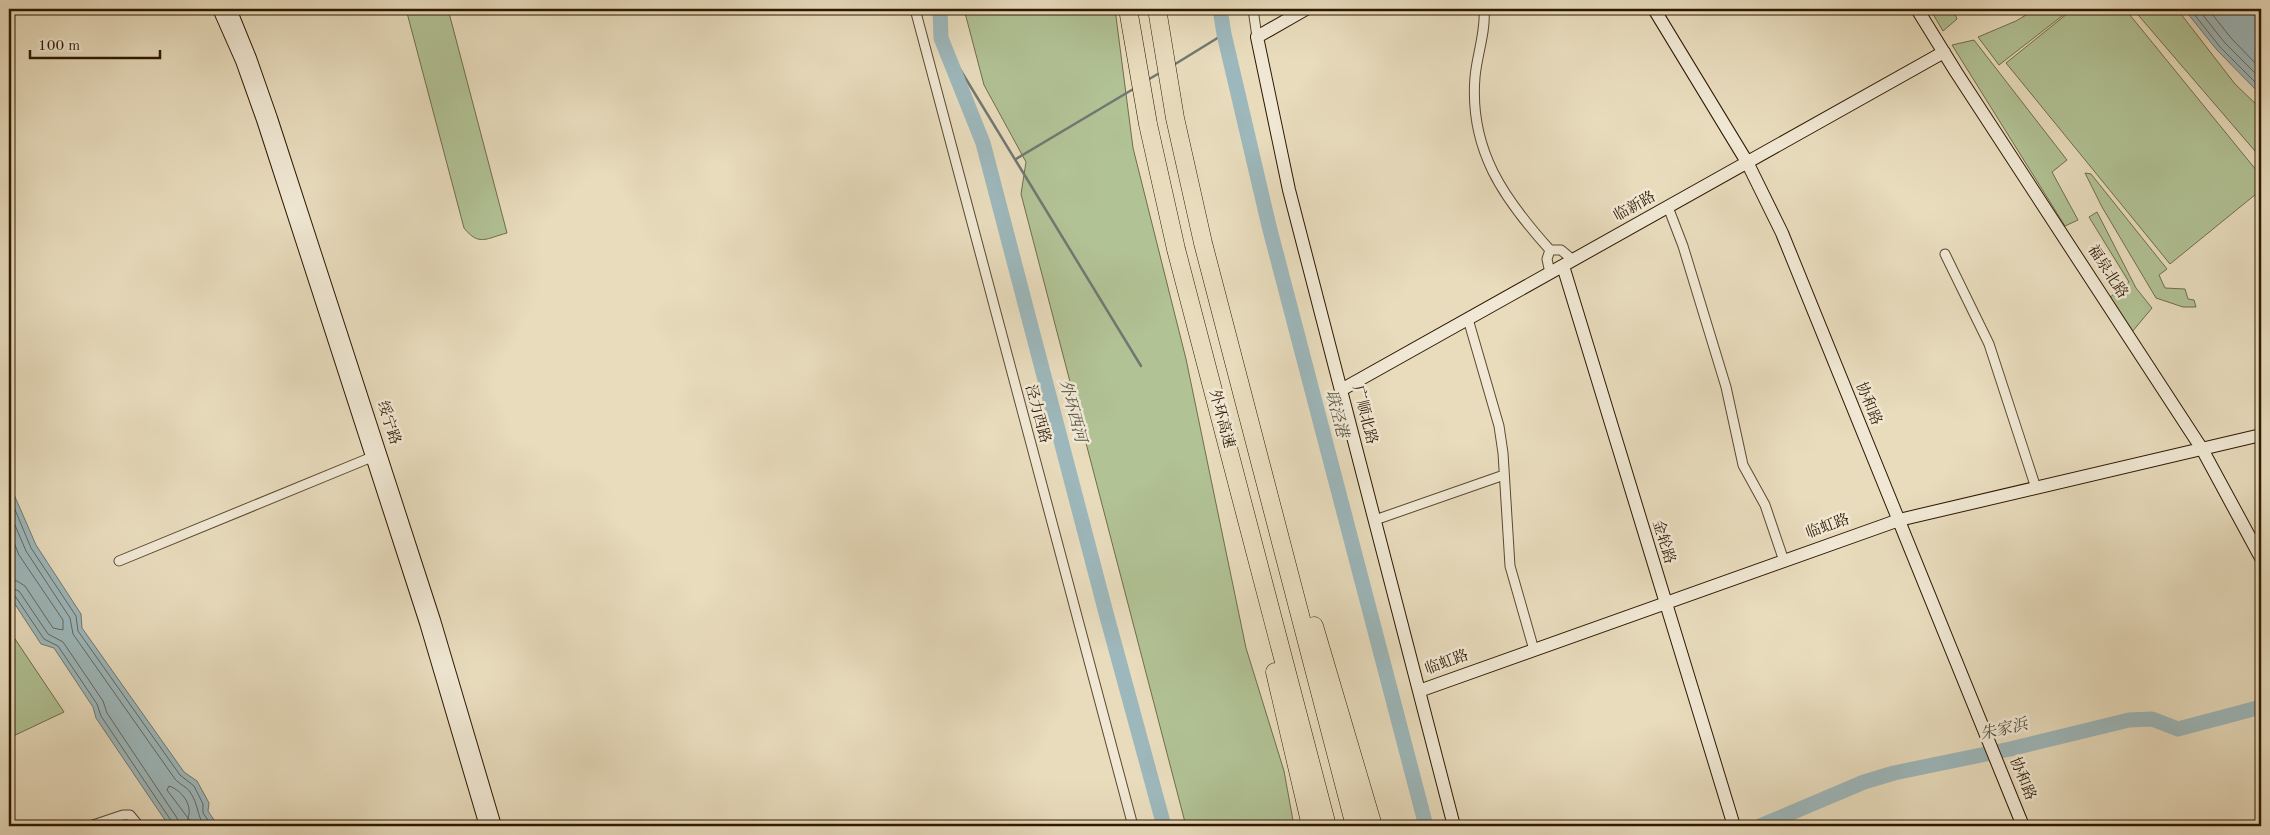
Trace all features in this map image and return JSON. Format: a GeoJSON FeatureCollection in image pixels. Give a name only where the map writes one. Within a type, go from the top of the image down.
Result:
{"type":"FeatureCollection","features":[{"type":"Feature","properties":{"kind":"highway","name":"外环高速"},"geometry":{"type":"LineString","coordinates":[[1128,9],[1138,75],[1176,249],[1327,826]]}},
{"type":"Feature","properties":{"kind":"highway","name":"外环高速"},"geometry":{"type":"LineString","coordinates":[[1157,9],[1164,59],[1197,216],[1252,430],[1327,665],[1369,825]]}},
{"type":"Feature","properties":{"kind":"highway"},"geometry":{"type":"LineString","coordinates":[[1226,437],[1277,682],[1311,826]]}},
{"type":"Feature","properties":{"kind":"street"},"geometry":{"type":"LineString","coordinates":[[220,9],[236,34]]}},
{"type":"Feature","properties":{"kind":"street"},"geometry":{"type":"LineString","coordinates":[[230,9],[236,34]]}},
{"type":"Feature","properties":{"kind":"street","name":"泾力西路"},"geometry":{"type":"LineString","coordinates":[[915,9],[1133,826]]}},
{"type":"Feature","properties":{"kind":"street","name":"广顺北路"},"geometry":{"type":"LineString","coordinates":[[1253,9],[1289,190],[1454,826]]}},
{"type":"Feature","properties":{"kind":"street"},"geometry":{"type":"LineString","coordinates":[[1258,37],[1306,9]]}},
{"type":"Feature","properties":{"kind":"street"},"geometry":{"type":"LineString","coordinates":[[1484,9],[1483,37],[1475,75],[1474,95],[1480,140],[1487,161],[1499,186],[1524,221],[1550,250],[1560,250],[1568,263]]}},
{"type":"Feature","properties":{"kind":"street","name":"协和路"},"geometry":{"type":"LineString","coordinates":[[1654,9],[1747,162],[1782,233],[2023,826]]}},
{"type":"Feature","properties":{"kind":"street","name":"福泉北路"},"geometry":{"type":"LineString","coordinates":[[1917,9],[2202,449],[2260,554]]}},
{"type":"Feature","properties":{"kind":"street","name":"绥宁路"},"geometry":{"type":"LineString","coordinates":[[236,34],[426,622],[488,825]]}},
{"type":"Feature","properties":{"kind":"street","name":"绥宁路"},"geometry":{"type":"LineString","coordinates":[[236,34],[271,118],[434,620],[488,825]]}},
{"type":"Feature","properties":{"kind":"street","name":"临新路"},"geometry":{"type":"LineString","coordinates":[[1341,390],[1944,52]]}},
{"type":"Feature","properties":{"kind":"street"},"geometry":{"type":"LineString","coordinates":[[1668,207],[1683,246],[1726,387],[1742,465],[1765,505],[1784,561]]}},
{"type":"Feature","properties":{"kind":"street"},"geometry":{"type":"LineString","coordinates":[[1550,250],[1547,259],[1550,273]]}},
{"type":"Feature","properties":{"kind":"street"},"geometry":{"type":"LineString","coordinates":[[1945,254],[1988,344],[2036,488]]}},
{"type":"Feature","properties":{"kind":"street","name":"金轮路"},"geometry":{"type":"LineString","coordinates":[[1568,263],[1666,603],[1733,824]]}},
{"type":"Feature","properties":{"kind":"street"},"geometry":{"type":"LineString","coordinates":[[1468,319],[1499,426],[1510,566],[1534,650]]}},
{"type":"Feature","properties":{"kind":"street","name":"临虹路"},"geometry":{"type":"LineString","coordinates":[[1419,691],[1899,520],[2261,435]]}},
{"type":"Feature","properties":{"kind":"street"},"geometry":{"type":"LineString","coordinates":[[119,561],[372,457]]}},
{"type":"Feature","properties":{"kind":"street"},"geometry":{"type":"LineString","coordinates":[[1375,520],[1504,475]]}},
{"type":"Feature","properties":{"kind":"street"},"geometry":{"type":"LineString","coordinates":[[90,826],[123,815],[130,815],[139,826]]}},
{"type":"Feature","properties":{"kind":"green space"},"geometry":{"type":"Polygon","coordinates":[[[406,9],[448,9],[507,233],[484,240],[474,238],[464,228],[406,9]]]}},
{"type":"Feature","properties":{"kind":"green space"},"geometry":{"type":"Polygon","coordinates":[[[964,9],[1115,9],[1133,148],[1186,359],[1246,648],[1284,771],[1294,826],[1186,826],[1021,194],[1026,162],[984,85],[964,9]]]}},
{"type":"Feature","properties":{"kind":"green space"},"geometry":{"type":"Polygon","coordinates":[[[1930,9],[1953,9],[1957,19],[1943,31],[1930,9]]]}},
{"type":"Feature","properties":{"kind":"green space"},"geometry":{"type":"Polygon","coordinates":[[[2036,9],[2071,9],[1999,65],[1978,37],[2016,21],[2036,9]]]}},
{"type":"Feature","properties":{"kind":"green space"},"geometry":{"type":"Polygon","coordinates":[[[2073,9],[2125,9],[2261,176],[2261,190],[2170,264],[2006,63],[2073,9]]]}},
{"type":"Feature","properties":{"kind":"green space"},"geometry":{"type":"Polygon","coordinates":[[[2133,9],[2177,9],[2235,84],[2261,109],[2261,158],[2133,9]]]}},
{"type":"Feature","properties":{"kind":"green space"},"geometry":{"type":"Polygon","coordinates":[[[1974,40],[2067,160],[2052,172],[2078,220],[2065,226],[1952,45],[1974,40]]]}},
{"type":"Feature","properties":{"kind":"green space"},"geometry":{"type":"Polygon","coordinates":[[[2085,173],[2091,174],[2167,269],[2159,275],[2165,288],[2185,289],[2188,299],[2194,300],[2196,307],[2183,307],[2156,298],[2102,207],[2085,173]]]}},
{"type":"Feature","properties":{"kind":"green space"},"geometry":{"type":"Polygon","coordinates":[[[2097,212],[2136,288],[2152,308],[2132,332],[2109,298],[2129,282],[2089,217],[2097,212]]]}},
{"type":"Feature","properties":{"kind":"green space"},"geometry":{"type":"Polygon","coordinates":[[[9,630],[64,712],[9,738],[9,630]]]}},
{"type":"Feature","properties":{"kind":"water"},"geometry":{"type":"Polygon","coordinates":[[[2184,9],[2261,9],[2261,95],[2217,50],[2184,9]]]}},
{"type":"Feature","properties":{"kind":"water"},"geometry":{"type":"Polygon","coordinates":[[[9,483],[36,545],[81,614],[82,628],[184,772],[197,781],[209,803],[208,811],[218,826],[169,826],[96,718],[93,707],[54,648],[41,644],[9,595],[9,483]]]}},
{"type":"Feature","properties":{"kind":"waterway","name":"外环西河"},"geometry":{"type":"LineString","coordinates":[[940,9],[941,38],[983,143],[1106,613],[1164,826]]}},
{"type":"Feature","properties":{"kind":"waterway","name":"联泾港"},"geometry":{"type":"LineString","coordinates":[[1220,9],[1224,34],[1269,226],[1426,826]]}},
{"type":"Feature","properties":{"kind":"waterway"},"geometry":{"type":"LineString","coordinates":[[1172,66],[1224,34]]}},
{"type":"Feature","properties":{"kind":"waterway"},"geometry":{"type":"LineString","coordinates":[[941,38],[1141,366]]}},
{"type":"Feature","properties":{"kind":"waterway"},"geometry":{"type":"LineString","coordinates":[[1146,81],[1161,72]]}},
{"type":"Feature","properties":{"kind":"waterway"},"geometry":{"type":"LineString","coordinates":[[1016,159],[1135,88]]}},
{"type":"Feature","properties":{"kind":"waterway","name":"朱家浜"},"geometry":{"type":"LineString","coordinates":[[1760,826],[1864,782],[1894,773],[2010,749],[2129,720],[2152,719],[2178,729],[2261,707]]}}]}
